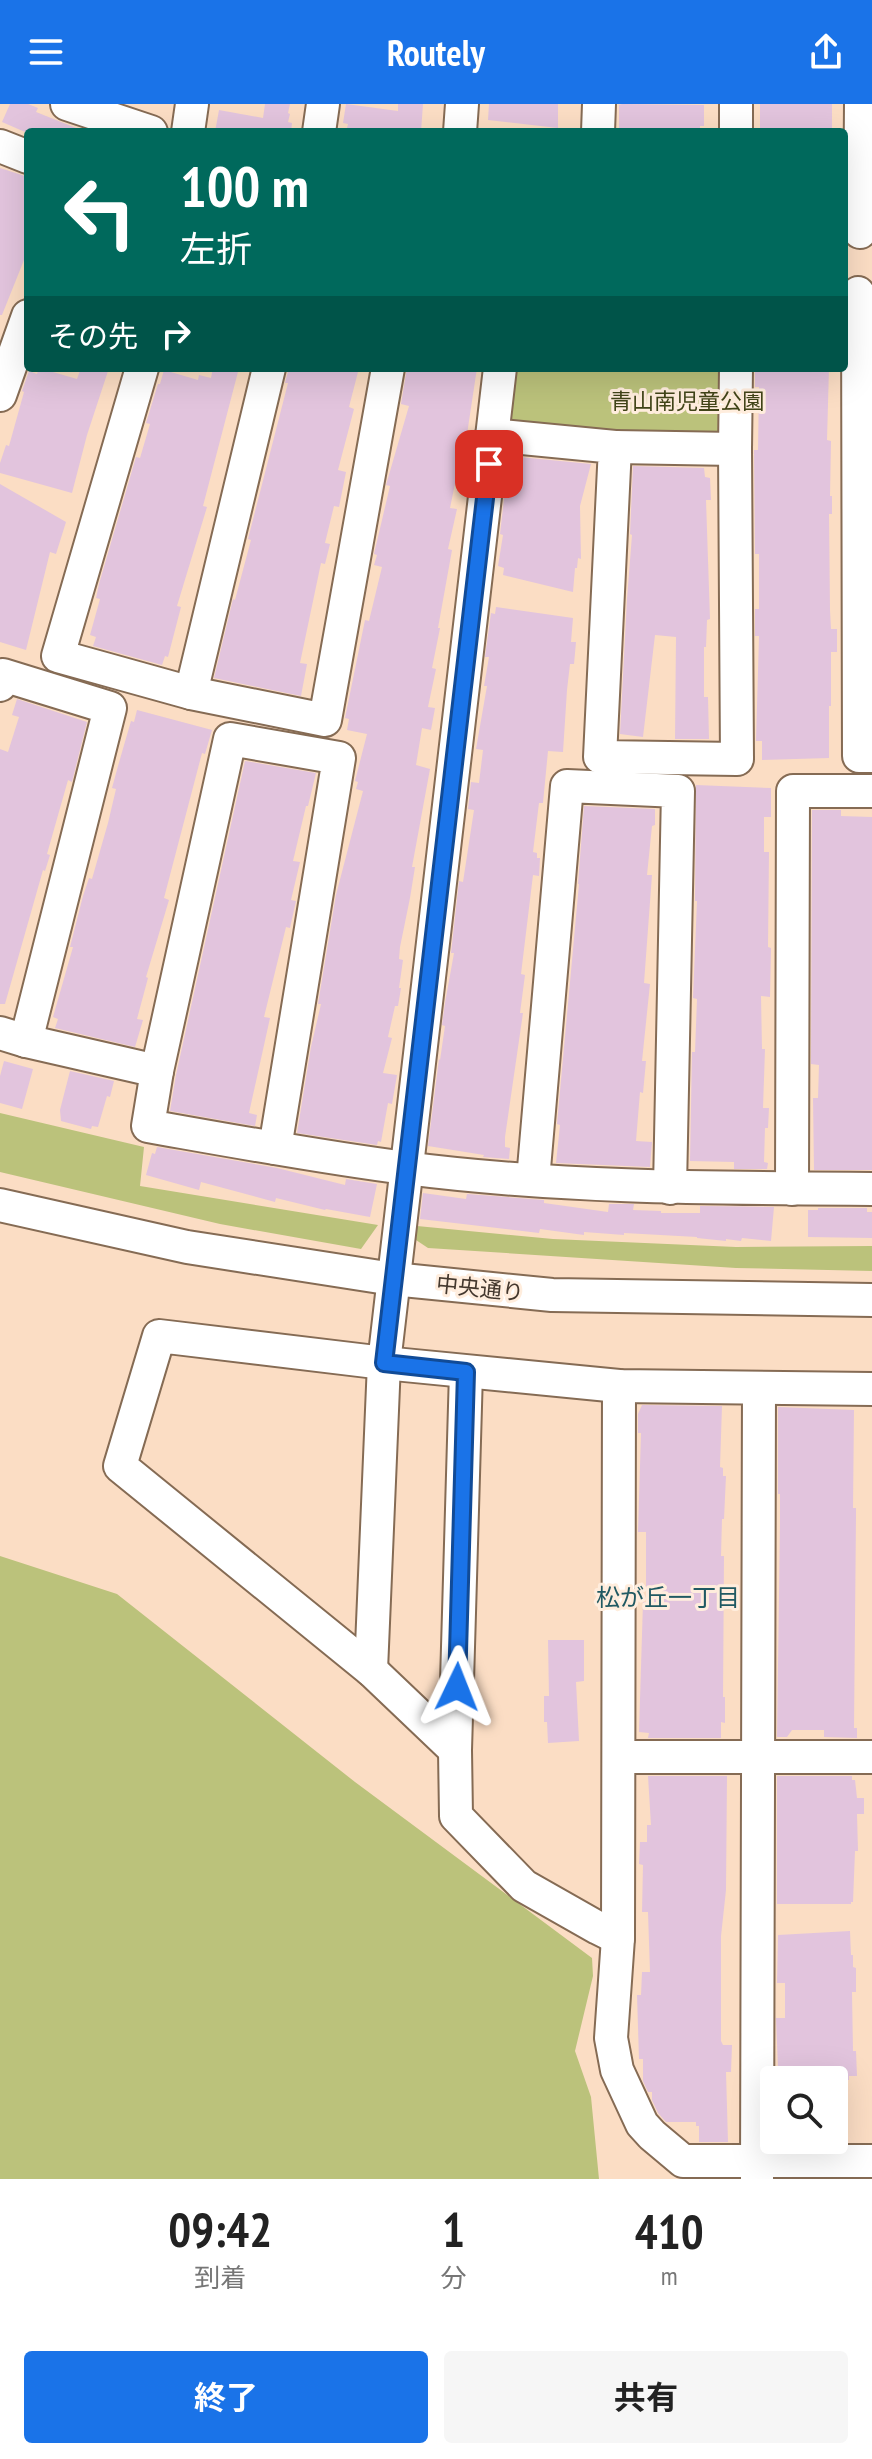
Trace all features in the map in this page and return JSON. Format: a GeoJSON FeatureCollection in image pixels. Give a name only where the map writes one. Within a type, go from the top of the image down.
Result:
{"type":"FeatureCollection","features":[{"type":"Feature","properties":{"kind":"street"},"geometry":{"type":"LineString","coordinates":[[67,104],[139,128]]}},
{"type":"Feature","properties":{"kind":"street"},"geometry":{"type":"LineString","coordinates":[[189,128],[192,104]]}},
{"type":"Feature","properties":{"kind":"street"},"geometry":{"type":"LineString","coordinates":[[320,128],[323,104]]}},
{"type":"Feature","properties":{"kind":"street"},"geometry":{"type":"LineString","coordinates":[[460,128],[462,104]]}},
{"type":"Feature","properties":{"kind":"street"},"geometry":{"type":"LineString","coordinates":[[598,128],[599,104]]}},
{"type":"Feature","properties":{"kind":"street"},"geometry":{"type":"LineString","coordinates":[[736,104],[736,128]]}},
{"type":"Feature","properties":{"kind":"street"},"geometry":{"type":"LineString","coordinates":[[859,232],[861,104]]}},
{"type":"Feature","properties":{"kind":"street"},"geometry":{"type":"LineString","coordinates":[[0,146],[24,155]]}},
{"type":"Feature","properties":{"kind":"street"},"geometry":{"type":"LineString","coordinates":[[858,293],[859,756],[872,756]]}},
{"type":"Feature","properties":{"kind":"street"},"geometry":{"type":"LineString","coordinates":[[0,395],[24,327]]}},
{"type":"Feature","properties":{"kind":"street"},"geometry":{"type":"LineString","coordinates":[[141,372],[58,656],[191,693],[325,720],[387,372]]}},
{"type":"Feature","properties":{"kind":"street"},"geometry":{"type":"LineString","coordinates":[[191,693],[268,372]]}},
{"type":"Feature","properties":{"kind":"street"},"geometry":{"type":"LineString","coordinates":[[371,1670],[384,1363],[500,372]]}},
{"type":"Feature","properties":{"kind":"street"},"geometry":{"type":"LineString","coordinates":[[615,447],[600,757],[737,759],[736,372]]}},
{"type":"Feature","properties":{"kind":"street"},"geometry":{"type":"LineString","coordinates":[[492,435],[615,447],[735,449]]}},
{"type":"Feature","properties":{"kind":"street"},"geometry":{"type":"LineString","coordinates":[[0,685],[3,675],[110,708],[13,1037],[157,1071]]}},
{"type":"Feature","properties":{"kind":"street"},"geometry":{"type":"LineString","coordinates":[[275,1148],[339,758],[230,739],[157,1071],[148,1126],[275,1148],[406,1169],[670,1188],[872,1189]]}},
{"type":"Feature","properties":{"kind":"street"},"geometry":{"type":"LineString","coordinates":[[533,1180],[567,786],[678,791],[670,1188]]}},
{"type":"Feature","properties":{"kind":"street"},"geometry":{"type":"LineString","coordinates":[[792,1189],[793,791],[872,791]]}},
{"type":"Feature","properties":{"kind":"street","name":"中央通り"},"geometry":{"type":"LineString","coordinates":[[0,1205],[187,1247],[393,1279],[552,1295],[872,1300]]}},
{"type":"Feature","properties":{"kind":"street"},"geometry":{"type":"LineString","coordinates":[[455,1750],[371,1670],[120,1466],[159,1336],[466,1372],[619,1386],[872,1389]]}},
{"type":"Feature","properties":{"kind":"street"},"geometry":{"type":"LineString","coordinates":[[466,1372],[455,1750],[456,1816],[524,1886],[618,1938]]}},
{"type":"Feature","properties":{"kind":"street"},"geometry":{"type":"LineString","coordinates":[[619,1386],[618,1938],[611,2038],[617,2070],[642,2124],[683,2161],[757,2170],[872,2161]]}},
{"type":"Feature","properties":{"kind":"street"},"geometry":{"type":"LineString","coordinates":[[757,2170],[759,1389]]}},
{"type":"Feature","properties":{"kind":"street"},"geometry":{"type":"LineString","coordinates":[[619,1757],[872,1757]]}},
{"type":"Feature","properties":{"kind":"green space","name":"青山南児童公園"},"geometry":{"type":"Polygon","coordinates":[[[513,372],[725,372],[725,428],[717,435],[515,424],[508,415],[513,372]]]}},
{"type":"Feature","properties":{"kind":"green space"},"geometry":{"type":"Polygon","coordinates":[[[0,1113],[144,1147],[140,1186],[378,1225],[361,1249],[220,1224],[0,1172],[0,1113]]]}},
{"type":"Feature","properties":{"kind":"green space"},"geometry":{"type":"Polygon","coordinates":[[[417,1226],[553,1239],[736,1247],[872,1246],[872,1271],[736,1268],[428,1248],[416,1240],[417,1226]]]}},
{"type":"Feature","properties":{"kind":"green space"},"geometry":{"type":"Polygon","coordinates":[[[0,1556],[117,1594],[355,1782],[592,1958],[593,1976],[575,2051],[591,2097],[599,2179],[0,2179],[0,1556]]]}},
{"type":"Feature","properties":{"kind":"building"},"geometry":{"type":"Polygon","coordinates":[[[10,104],[28,104],[38,108],[36,112],[76,128],[24,128],[24,132],[2,122],[10,104]]]}},
{"type":"Feature","properties":{"kind":"building"},"geometry":{"type":"Polygon","coordinates":[[[265,104],[290,104],[288,122],[292,123],[291,128],[216,128],[219,110],[263,118],[265,104]]]}},
{"type":"Feature","properties":{"kind":"building"},"geometry":{"type":"Polygon","coordinates":[[[346,104],[398,111],[398,104],[423,104],[421,128],[347,128],[348,124],[343,123],[346,104]]]}},
{"type":"Feature","properties":{"kind":"building"},"geometry":{"type":"Polygon","coordinates":[[[489,104],[558,104],[558,128],[488,120],[489,104]]]}},
{"type":"Feature","properties":{"kind":"building"},"geometry":{"type":"Polygon","coordinates":[[[760,104],[832,104],[832,128],[760,128],[760,104]]]}},
{"type":"Feature","properties":{"kind":"building"},"geometry":{"type":"Polygon","coordinates":[[[619,105],[704,105],[704,126],[619,128],[619,105]]]}},
{"type":"Feature","properties":{"kind":"building"},"geometry":{"type":"Polygon","coordinates":[[[0,168],[24,176],[24,260],[0,315],[0,168]]]}},
{"type":"Feature","properties":{"kind":"building"},"geometry":{"type":"Polygon","coordinates":[[[29,372],[53,372],[77,379],[80,372],[108,372],[72,493],[0,473],[0,463],[6,445],[9,446],[29,372]]]}},
{"type":"Feature","properties":{"kind":"building"},"geometry":{"type":"Polygon","coordinates":[[[163,372],[198,380],[199,375],[211,378],[212,372],[238,372],[203,506],[207,507],[177,606],[181,607],[168,657],[165,656],[162,665],[93,646],[96,637],[90,635],[100,599],[96,598],[99,584],[136,457],[140,458],[150,424],[146,423],[158,384],[163,372]]]}},
{"type":"Feature","properties":{"kind":"building"},"geometry":{"type":"Polygon","coordinates":[[[288,372],[358,372],[349,407],[354,409],[338,470],[346,472],[339,507],[334,506],[325,543],[330,544],[325,564],[321,563],[300,663],[307,664],[301,696],[214,678],[251,540],[248,539],[288,383],[285,383],[288,372]]]}},
{"type":"Feature","properties":{"kind":"building"},"geometry":{"type":"Polygon","coordinates":[[[406,372],[476,372],[464,454],[461,454],[450,508],[457,509],[448,549],[452,550],[428,707],[435,708],[431,730],[422,728],[416,765],[430,769],[400,947],[399,959],[403,960],[401,988],[388,1037],[392,1038],[383,1073],[397,1075],[392,1104],[388,1103],[381,1142],[378,1141],[377,1145],[297,1133],[321,1004],[318,1004],[336,895],[363,791],[356,789],[358,782],[355,781],[367,734],[347,730],[349,719],[345,718],[365,620],[369,621],[382,567],[374,565],[377,555],[374,554],[390,486],[386,485],[409,406],[401,404],[406,372]]]}},
{"type":"Feature","properties":{"kind":"building"},"geometry":{"type":"Polygon","coordinates":[[[755,372],[829,372],[827,440],[831,441],[832,496],[832,514],[829,514],[830,610],[831,629],[837,629],[837,652],[831,652],[829,758],[762,760],[762,741],[756,741],[759,636],[755,636],[755,609],[759,609],[759,554],[755,554],[754,450],[758,450],[759,387],[755,387],[755,372]]]}},
{"type":"Feature","properties":{"kind":"building"},"geometry":{"type":"Polygon","coordinates":[[[509,456],[591,464],[580,506],[581,559],[578,558],[575,568],[573,592],[503,575],[504,568],[498,566],[509,456]]]}},
{"type":"Feature","properties":{"kind":"building"},"geometry":{"type":"Polygon","coordinates":[[[633,466],[704,468],[705,477],[710,478],[711,500],[706,500],[710,619],[707,620],[704,647],[704,697],[708,697],[709,739],[675,739],[676,637],[655,635],[643,737],[620,734],[633,466]]]}},
{"type":"Feature","properties":{"kind":"building"},"geometry":{"type":"Polygon","coordinates":[[[0,484],[66,522],[56,554],[50,552],[26,650],[0,642],[0,484]]]}},
{"type":"Feature","properties":{"kind":"building"},"geometry":{"type":"Polygon","coordinates":[[[496,607],[573,618],[571,642],[576,642],[574,664],[570,664],[563,752],[548,751],[543,803],[539,803],[533,852],[540,858],[539,876],[533,875],[521,974],[525,975],[520,1013],[523,1013],[505,1137],[505,1147],[510,1148],[509,1159],[428,1146],[454,953],[451,953],[459,881],[463,882],[474,810],[468,809],[471,782],[479,783],[483,750],[476,749],[487,686],[484,686],[489,657],[485,657],[491,613],[495,614],[496,607]]]}},
{"type":"Feature","properties":{"kind":"building"},"geometry":{"type":"Polygon","coordinates":[[[17,699],[87,722],[5,1004],[0,1004],[0,749],[8,752],[19,717],[12,715],[17,699]]]}},
{"type":"Feature","properties":{"kind":"building"},"geometry":{"type":"Polygon","coordinates":[[[137,710],[212,730],[205,754],[202,753],[164,898],[169,900],[146,977],[137,1019],[143,1020],[135,1047],[55,1028],[58,1019],[53,1017],[73,947],[70,947],[83,896],[89,878],[92,879],[108,823],[118,766],[137,710]]]}},
{"type":"Feature","properties":{"kind":"building"},"geometry":{"type":"Polygon","coordinates":[[[245,761],[316,773],[293,861],[300,862],[291,900],[296,901],[290,928],[286,927],[264,1017],[270,1018],[249,1113],[257,1115],[255,1126],[170,1111],[245,761]]]}},
{"type":"Feature","properties":{"kind":"building"},"geometry":{"type":"Polygon","coordinates":[[[696,785],[771,788],[771,817],[764,817],[764,852],[769,852],[770,997],[761,996],[762,1049],[765,1049],[763,1108],[769,1108],[768,1128],[765,1128],[764,1162],[768,1163],[767,1169],[734,1169],[734,1162],[690,1161],[692,1052],[695,1052],[697,999],[693,998],[697,901],[696,785]]]}},
{"type":"Feature","properties":{"kind":"building"},"geometry":{"type":"Polygon","coordinates":[[[584,806],[655,809],[647,875],[652,875],[644,983],[650,984],[642,1061],[646,1061],[636,1141],[652,1142],[650,1167],[556,1163],[584,806]]]}},
{"type":"Feature","properties":{"kind":"building"},"geometry":{"type":"Polygon","coordinates":[[[812,810],[841,810],[841,816],[872,817],[872,1170],[814,1170],[813,1098],[818,1098],[819,1065],[811,1064],[812,810]]]}},
{"type":"Feature","properties":{"kind":"building"},"geometry":{"type":"Polygon","coordinates":[[[4,1061],[33,1069],[22,1109],[0,1103],[0,1076],[4,1061]]]}},
{"type":"Feature","properties":{"kind":"building"},"geometry":{"type":"Polygon","coordinates":[[[70,1071],[114,1081],[98,1127],[92,1126],[91,1129],[61,1121],[60,1110],[70,1071]]]}},
{"type":"Feature","properties":{"kind":"building"},"geometry":{"type":"Polygon","coordinates":[[[157,1147],[277,1168],[345,1185],[346,1179],[377,1184],[370,1217],[276,1198],[275,1202],[201,1182],[199,1190],[146,1175],[152,1153],[155,1154],[157,1147]]]}},
{"type":"Feature","properties":{"kind":"building"},"geometry":{"type":"Polygon","coordinates":[[[423,1193],[466,1199],[467,1194],[544,1200],[544,1203],[608,1212],[609,1204],[634,1204],[633,1210],[661,1213],[700,1213],[700,1206],[774,1207],[771,1241],[742,1238],[741,1241],[726,1241],[624,1233],[584,1232],[584,1235],[540,1229],[539,1233],[420,1219],[423,1193]]]}},
{"type":"Feature","properties":{"kind":"building"},"geometry":{"type":"Polygon","coordinates":[[[867,1208],[867,1212],[872,1212],[872,1238],[808,1237],[808,1210],[867,1208]]]}},
{"type":"Feature","properties":{"kind":"building"},"geometry":{"type":"Polygon","coordinates":[[[642,1405],[722,1406],[720,1467],[723,1468],[723,1476],[726,1476],[721,1556],[724,1556],[725,1723],[721,1722],[721,1738],[648,1738],[649,1733],[639,1732],[643,1602],[646,1602],[646,1532],[638,1532],[641,1433],[638,1433],[638,1414],[642,1405]]]}},
{"type":"Feature","properties":{"kind":"building"},"geometry":{"type":"Polygon","coordinates":[[[778,1407],[854,1410],[854,1728],[857,1728],[857,1738],[824,1737],[824,1730],[792,1730],[787,1737],[777,1737],[778,1407]]]}},
{"type":"Feature","properties":{"kind":"building"},"geometry":{"type":"Polygon","coordinates":[[[548,1640],[584,1640],[584,1681],[576,1682],[579,1741],[548,1743],[544,1696],[549,1696],[548,1640]]]}},
{"type":"Feature","properties":{"kind":"building"},"geometry":{"type":"Polygon","coordinates":[[[648,1776],[727,1776],[721,2041],[723,2045],[732,2045],[731,2072],[726,2072],[728,2142],[699,2142],[696,2122],[666,2122],[658,2113],[652,2092],[648,2092],[643,2081],[643,2059],[639,2059],[637,1995],[641,1995],[642,1972],[650,1972],[648,1912],[642,1912],[643,1865],[639,1864],[640,1842],[647,1842],[647,1825],[651,1825],[648,1776]]]}},
{"type":"Feature","properties":{"kind":"building"},"geometry":{"type":"Polygon","coordinates":[[[777,1776],[852,1776],[855,1780],[857,1798],[864,1798],[864,1814],[857,1814],[858,1851],[855,1851],[851,1904],[777,1904],[777,1776]]]}},
{"type":"Feature","properties":{"kind":"building"},"geometry":{"type":"Polygon","coordinates":[[[850,1931],[851,1955],[853,1967],[856,1968],[856,1992],[852,1992],[853,2051],[856,2051],[857,2076],[849,2076],[848,2080],[848,2066],[778,2066],[776,2018],[785,2018],[785,1983],[777,1983],[778,1935],[850,1931]]]}},
{"type":"Feature","properties":{"kind":"district","name":"松が丘一丁目"},"geometry":{"type":"Point","coordinates":[668,1597]}},
{"type":"Feature","properties":{"kind":"route"},"geometry":{"type":"LineString","coordinates":[[457,1687],[466,1372],[384,1363],[489,464]]}}]}
